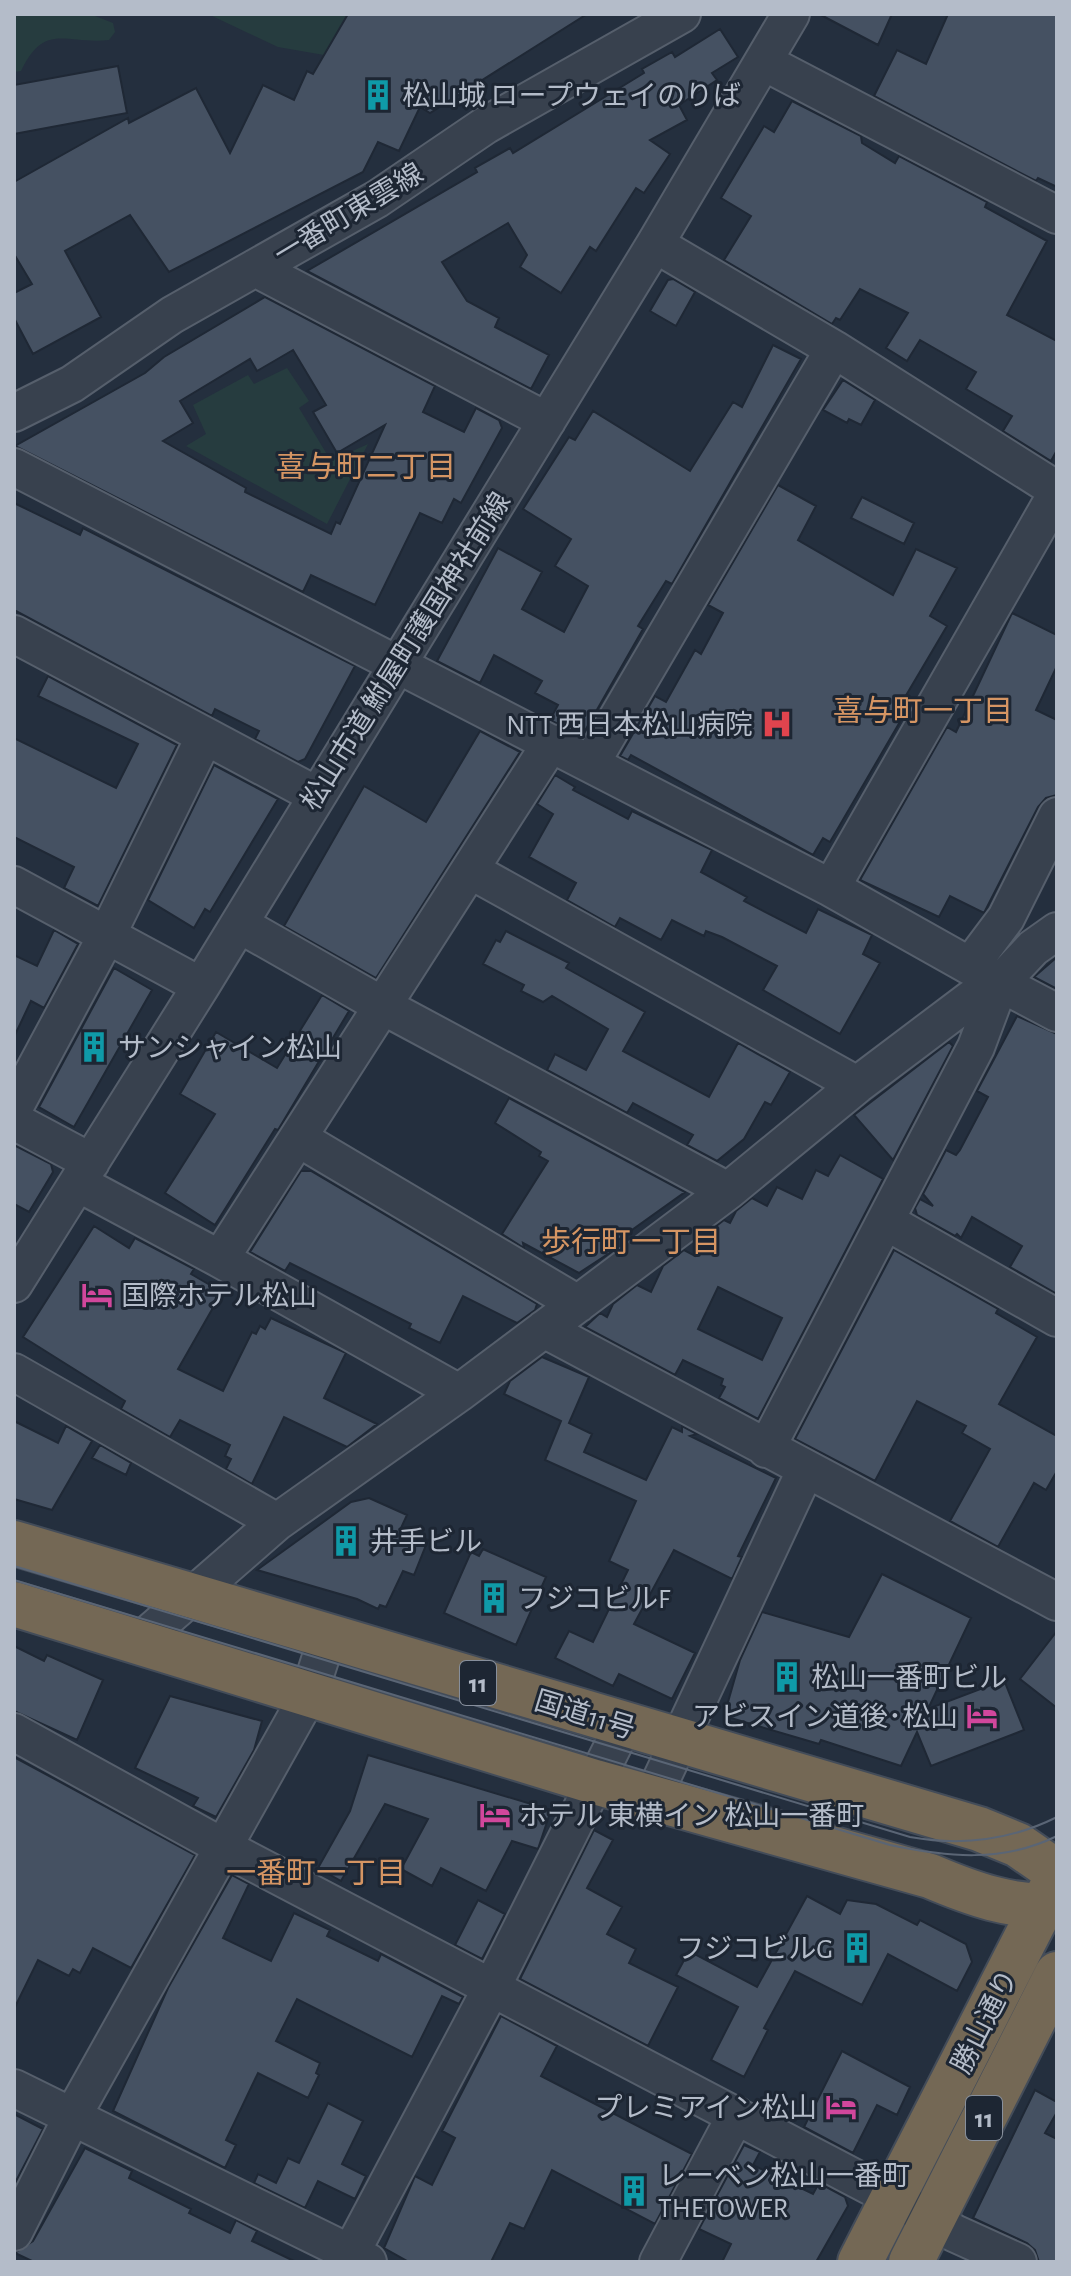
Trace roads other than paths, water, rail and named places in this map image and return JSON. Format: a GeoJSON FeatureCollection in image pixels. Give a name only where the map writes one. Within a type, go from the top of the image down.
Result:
{"type":"FeatureCollection","features":[{"type":"Feature","properties":{"kind":"highway","name":"国道11号"},"geometry":{"type":"LineString","coordinates":[[14,1543],[623,1726],[979,1829],[1018,1845],[1052,1890]]}},
{"type":"Feature","properties":{"kind":"highway","name":"11"},"geometry":{"type":"LineString","coordinates":[[14,1604],[595,1782],[930,1876],[977,1895],[1052,1890]]}},
{"type":"Feature","properties":{"kind":"highway","name":"勝山通り"},"geometry":{"type":"LineString","coordinates":[[860,2262],[1052,1890]]}},
{"type":"Feature","properties":{"kind":"highway","name":"勝山通り"},"geometry":{"type":"LineString","coordinates":[[911,2262],[1057,1974]]}},
{"type":"Feature","properties":{"kind":"street","name":"一番町東雲線"},"geometry":{"type":"LineString","coordinates":[[14,413],[72,384],[172,315],[377,199],[486,125],[682,14]]}},
{"type":"Feature","properties":{"kind":"street","name":"松山市道 鮒屋町護国神社前線"},"geometry":{"type":"LineString","coordinates":[[14,1284],[201,986],[547,421],[791,14]]}},
{"type":"Feature","properties":{"kind":"street"},"geometry":{"type":"LineString","coordinates":[[764,62],[1057,215]]}},
{"type":"Feature","properties":{"kind":"street"},"geometry":{"type":"LineString","coordinates":[[655,244],[834,349],[1057,492],[831,888]]}},
{"type":"Feature","properties":{"kind":"street"},"geometry":{"type":"LineString","coordinates":[[255,268],[547,421]]}},
{"type":"Feature","properties":{"kind":"street"},"geometry":{"type":"LineString","coordinates":[[591,763],[834,349]]}},
{"type":"Feature","properties":{"kind":"street"},"geometry":{"type":"LineString","coordinates":[[14,467],[831,888],[1057,1013]]}},
{"type":"Feature","properties":{"kind":"street"},"geometry":{"type":"LineString","coordinates":[[14,634],[316,795]]}},
{"type":"Feature","properties":{"kind":"street"},"geometry":{"type":"LineString","coordinates":[[14,1108],[107,935],[205,736]]}},
{"type":"Feature","properties":{"kind":"street"},"geometry":{"type":"LineString","coordinates":[[220,1259],[551,743]]}},
{"type":"Feature","properties":{"kind":"street"},"geometry":{"type":"LineString","coordinates":[[138,1643],[277,1522],[459,1393],[728,1191],[857,1085],[971,999],[985,974],[1006,918],[1056,820]]}},
{"type":"Feature","properties":{"kind":"street"},"geometry":{"type":"LineString","coordinates":[[470,870],[857,1085]]}},
{"type":"Feature","properties":{"kind":"street"},"geometry":{"type":"LineString","coordinates":[[14,885],[201,986]]}},
{"type":"Feature","properties":{"kind":"street"},"geometry":{"type":"LineString","coordinates":[[239,924],[383,1006],[728,1191]]}},
{"type":"Feature","properties":{"kind":"street"},"geometry":{"type":"LineString","coordinates":[[985,974],[1057,931]]}},
{"type":"Feature","properties":{"kind":"street"},"geometry":{"type":"LineString","coordinates":[[766,1449],[976,1047],[985,974]]}},
{"type":"Feature","properties":{"kind":"street"},"geometry":{"type":"LineString","coordinates":[[14,1121],[84,1172],[220,1259],[459,1393]]}},
{"type":"Feature","properties":{"kind":"street"},"geometry":{"type":"LineString","coordinates":[[298,1138],[578,1304]]}},
{"type":"Feature","properties":{"kind":"street"},"geometry":{"type":"LineString","coordinates":[[887,1222],[1057,1318]]}},
{"type":"Feature","properties":{"kind":"street"},"geometry":{"type":"LineString","coordinates":[[544,1329],[805,1471],[1057,1602]]}},
{"type":"Feature","properties":{"kind":"street"},"geometry":{"type":"LineString","coordinates":[[14,1372],[277,1522]]}},
{"type":"Feature","properties":{"kind":"street"},"geometry":{"type":"LineString","coordinates":[[653,1797],[805,1471]]}},
{"type":"Feature","properties":{"kind":"street"},"geometry":{"type":"LineString","coordinates":[[14,2232],[72,2117],[309,1694],[327,1638]]}},
{"type":"Feature","properties":{"kind":"street"},"geometry":{"type":"LineString","coordinates":[[14,2088],[354,2259],[623,1726]]}},
{"type":"Feature","properties":{"kind":"street"},"geometry":{"type":"LineString","coordinates":[[14,1732],[223,1847],[894,2198],[954,2233],[1018,2262]]}},
{"type":"Feature","properties":{"kind":"street"},"geometry":{"type":"LineString","coordinates":[[658,2262],[736,2115]]}},
{"type":"Feature","properties":{"kind":"tram line"},"geometry":{"type":"LineString","coordinates":[[14,1566],[910,1837],[948,1841],[985,1839],[1022,1831],[1057,1817]]}},
{"type":"Feature","properties":{"kind":"tram line"},"geometry":{"type":"LineString","coordinates":[[14,1580],[890,1845],[953,1855],[995,1854],[1036,1845],[1057,1836]]}},
{"type":"Feature","properties":{"kind":"place","name":"松山城 ロープウェイのりば"},"geometry":{"type":"Point","coordinates":[378,95]}},
{"type":"Feature","properties":{"kind":"place","name":"NTT 西日本松山病院"},"geometry":{"type":"Point","coordinates":[777,724]}},
{"type":"Feature","properties":{"kind":"place","name":"サンシャイン松山"},"geometry":{"type":"Point","coordinates":[94,1047]}},
{"type":"Feature","properties":{"kind":"place","name":"国際ホテル松山"},"geometry":{"type":"Point","coordinates":[97,1295]}},
{"type":"Feature","properties":{"kind":"place","name":"井手ビル"},"geometry":{"type":"Point","coordinates":[346,1541]}},
{"type":"Feature","properties":{"kind":"place","name":"フジコビルF"},"geometry":{"type":"Point","coordinates":[494,1598]}},
{"type":"Feature","properties":{"kind":"place","name":"松山一番町ビル"},"geometry":{"type":"Point","coordinates":[787,1677]}},
{"type":"Feature","properties":{"kind":"place","name":"アビスイン道後･松山"},"geometry":{"type":"Point","coordinates":[982,1716]}},
{"type":"Feature","properties":{"kind":"place","name":"ホテル 東横イン 松山一番町"},"geometry":{"type":"Point","coordinates":[495,1815]}},
{"type":"Feature","properties":{"kind":"place","name":"フジコビルG"},"geometry":{"type":"Point","coordinates":[857,1948]}},
{"type":"Feature","properties":{"kind":"place","name":"プレミアイン松山"},"geometry":{"type":"Point","coordinates":[841,2107]}},
{"type":"Feature","properties":{"kind":"place","name":"レーベン松山一番町 THETOWER"},"geometry":{"type":"Point","coordinates":[634,2191]}},
{"type":"Feature","properties":{"kind":"district","name":"喜与町二丁目"},"geometry":{"type":"Point","coordinates":[366,467]}},
{"type":"Feature","properties":{"kind":"district","name":"喜与町一丁目"},"geometry":{"type":"Point","coordinates":[923,711]}},
{"type":"Feature","properties":{"kind":"district","name":"歩行町一丁目"},"geometry":{"type":"Point","coordinates":[631,1242]}},
{"type":"Feature","properties":{"kind":"district","name":"一番町一丁目"},"geometry":{"type":"Point","coordinates":[316,1873]}}]}
